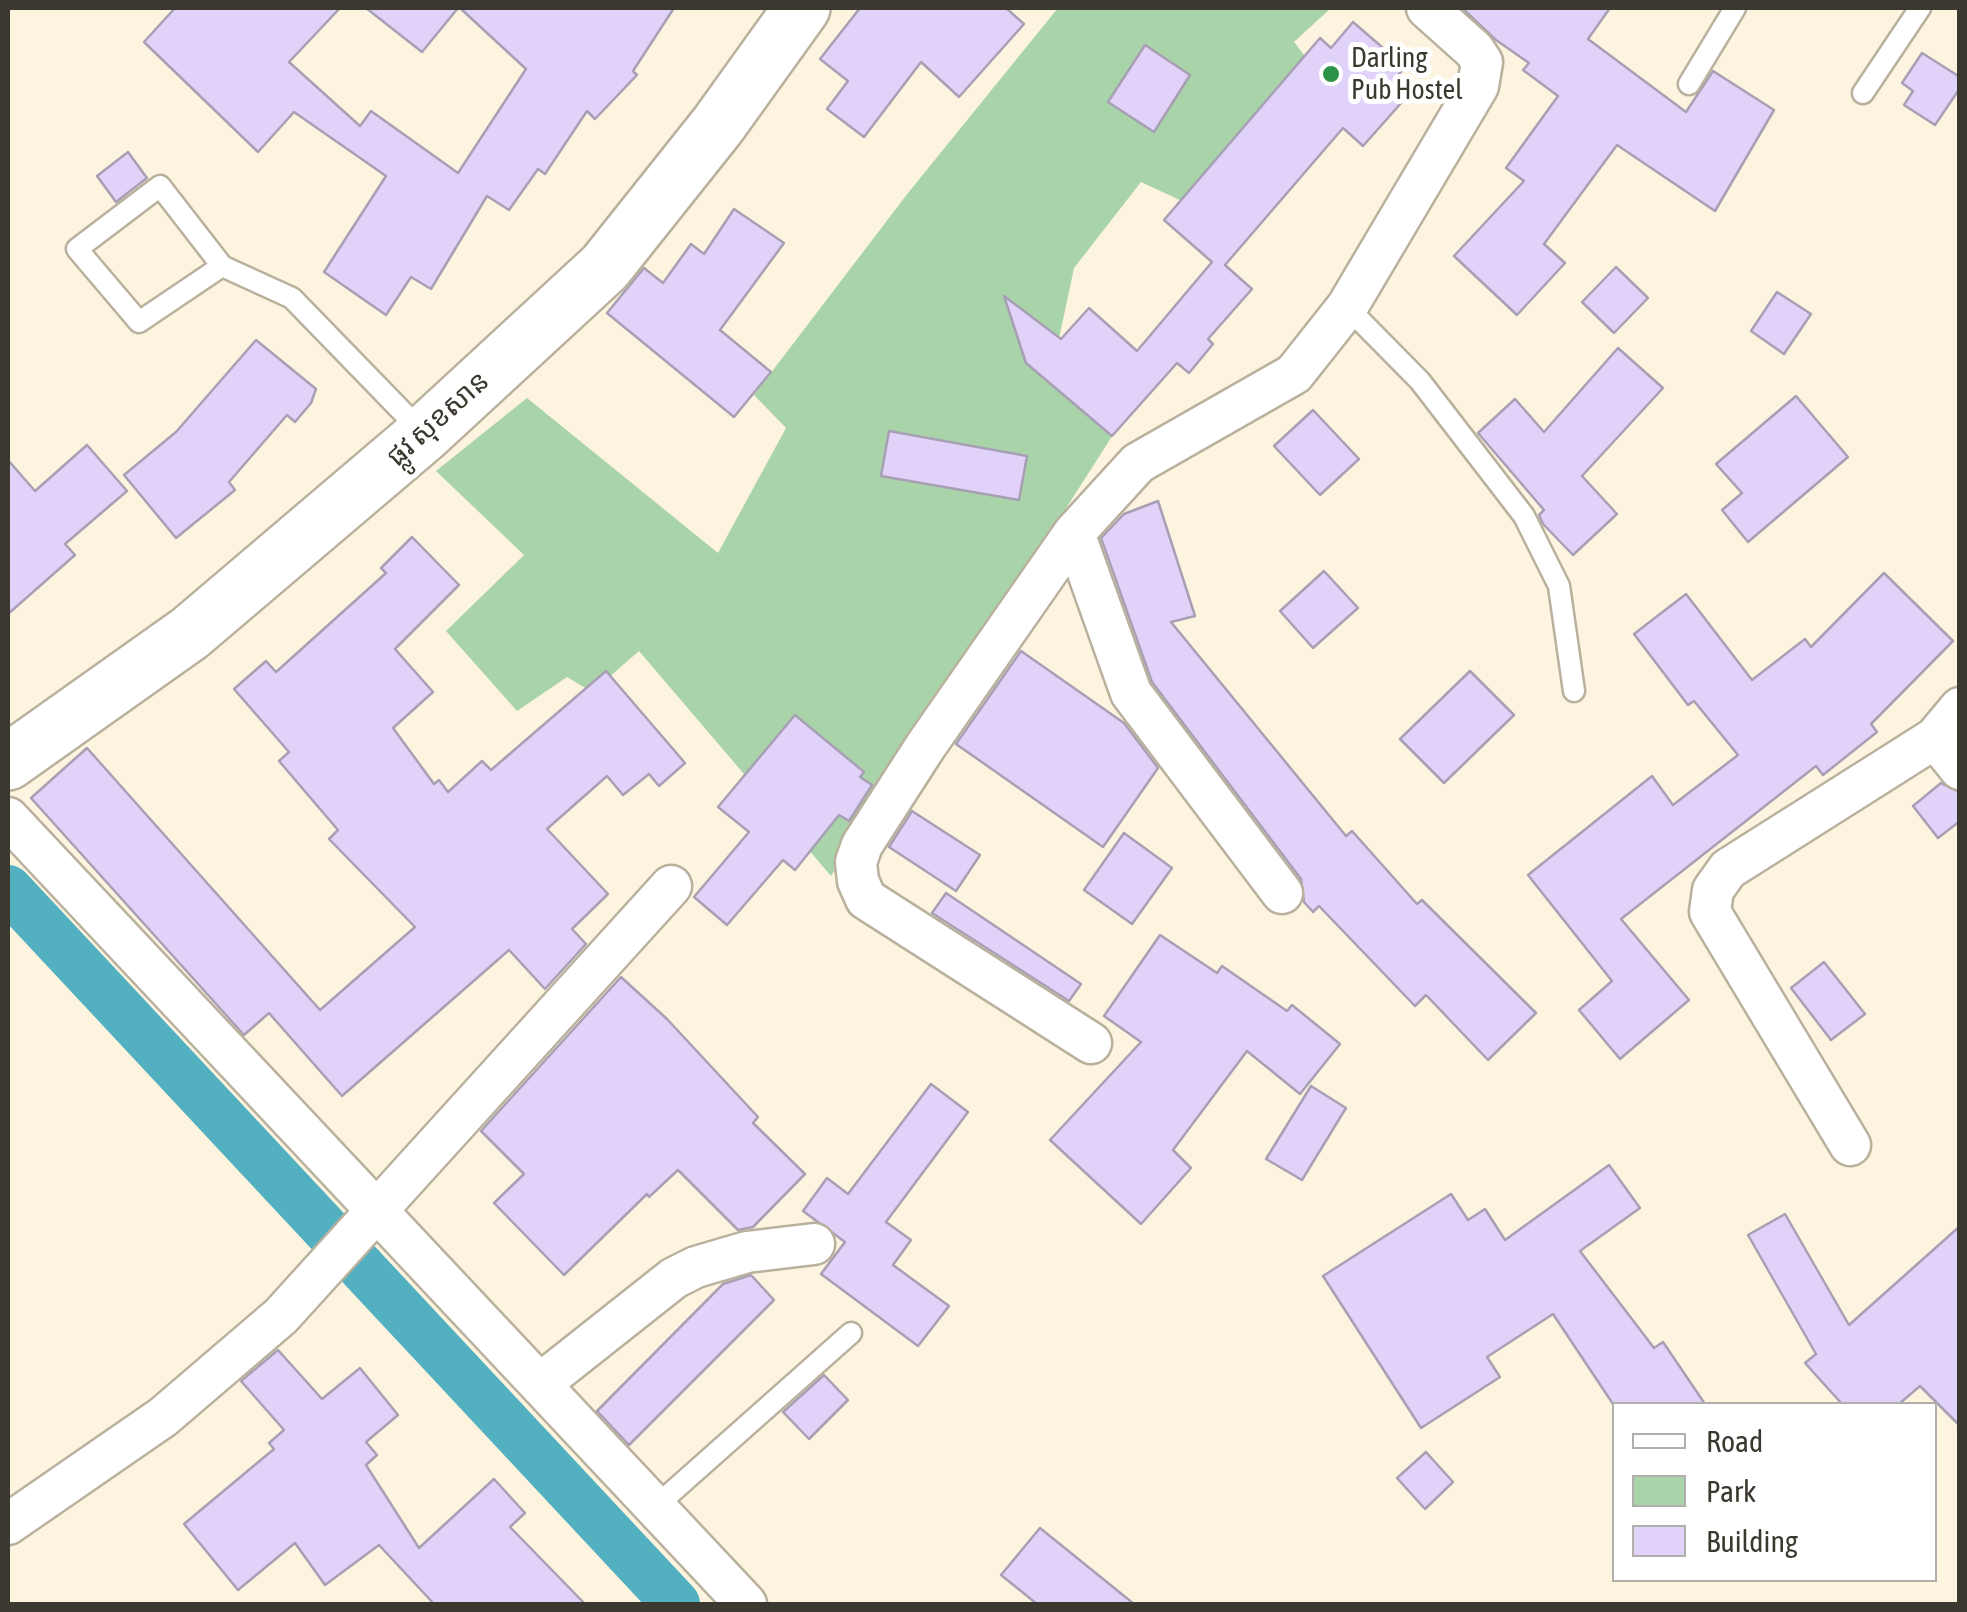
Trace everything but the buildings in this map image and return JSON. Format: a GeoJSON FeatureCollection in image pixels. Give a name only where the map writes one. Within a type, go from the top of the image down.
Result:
{"type":"FeatureCollection","features":[{"type":"Feature","properties":{"kind":"street","name":"ផ្លូវ សុខសាន"},"geometry":{"type":"LineString","coordinates":[[8,762],[190,634],[424,434],[605,267],[718,124],[802,8]]}},
{"type":"Feature","properties":{"kind":"street"},"geometry":{"type":"LineString","coordinates":[[1091,1043],[866,899],[858,882],[856,862],[862,845],[925,747],[1074,532],[1138,463],[1294,374],[1347,307],[1478,86],[1482,62],[1427,8]]}},
{"type":"Feature","properties":{"kind":"street"},"geometry":{"type":"LineString","coordinates":[[1074,532],[1131,693],[1282,893]]}},
{"type":"Feature","properties":{"kind":"street"},"geometry":{"type":"LineString","coordinates":[[1850,1145],[1710,912],[1713,890],[1728,870],[1951,738]]}},
{"type":"Feature","properties":{"kind":"street"},"geometry":{"type":"LineString","coordinates":[[8,818],[371,1220],[540,1384],[746,1604]]}},
{"type":"Feature","properties":{"kind":"street"},"geometry":{"type":"LineString","coordinates":[[8,1524],[162,1416],[281,1316],[670,886]]}},
{"type":"Feature","properties":{"kind":"street"},"geometry":{"type":"LineString","coordinates":[[540,1384],[674,1278],[747,1252],[814,1244]]}},
{"type":"Feature","properties":{"kind":"lane"},"geometry":{"type":"LineString","coordinates":[[1689,84],[1736,8]]}},
{"type":"Feature","properties":{"kind":"lane"},"geometry":{"type":"LineString","coordinates":[[1864,93],[1920,8]]}},
{"type":"Feature","properties":{"kind":"lane"},"geometry":{"type":"LineString","coordinates":[[222,266],[139,322],[77,249],[160,186],[222,266],[292,298],[424,434]]}},
{"type":"Feature","properties":{"kind":"lane"},"geometry":{"type":"LineString","coordinates":[[1347,307],[1420,381],[1524,516],[1559,586],[1574,691]]}},
{"type":"Feature","properties":{"kind":"lane"},"geometry":{"type":"LineString","coordinates":[[655,1507],[852,1333]]}},
{"type":"Feature","properties":{"kind":"green space"},"geometry":{"type":"Polygon","coordinates":[[[1058,8],[1331,8],[1294,42],[1323,79],[1214,216],[1141,182],[1074,268],[1056,353],[1118,427],[831,876],[639,651],[592,692],[567,677],[517,711],[446,631],[524,555],[436,471],[527,398],[718,553],[786,428],[754,395],[908,193],[1058,8]]]}},
{"type":"Feature","properties":{"kind":"waterway"},"geometry":{"type":"LineString","coordinates":[[8,889],[676,1604]]}},
{"type":"Feature","properties":{"kind":"place","name":"Darling Pub Hostel"},"geometry":{"type":"Point","coordinates":[1331,74]}}]}
